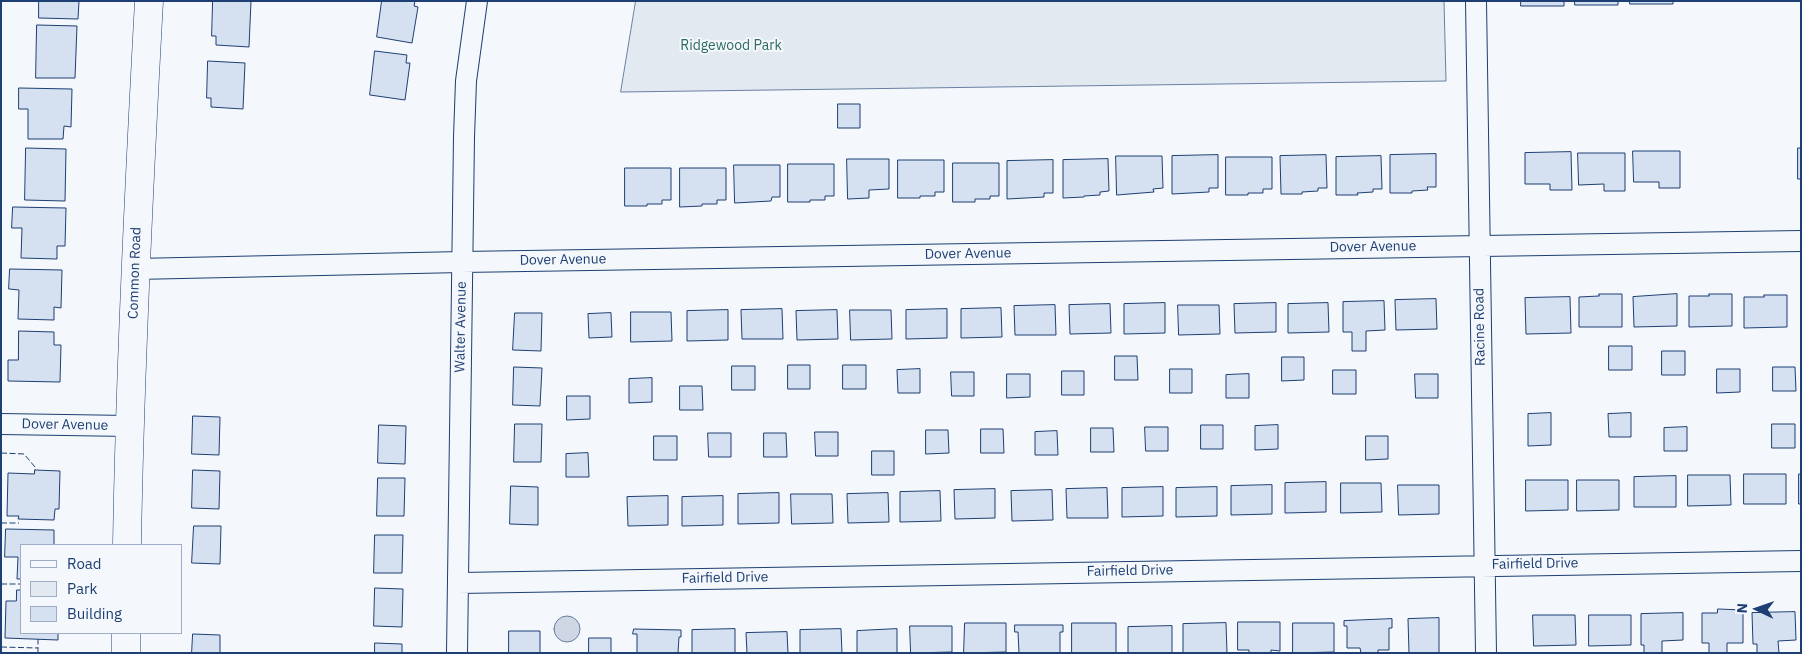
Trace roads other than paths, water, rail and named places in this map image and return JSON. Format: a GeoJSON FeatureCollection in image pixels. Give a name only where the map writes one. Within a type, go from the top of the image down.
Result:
{"type":"FeatureCollection","features":[{"type":"Feature","properties":{"kind":"street","name":"Common Road"},"geometry":{"type":"LineString","coordinates":[[127,544],[135,269],[149,1]]}},
{"type":"Feature","properties":{"kind":"street","name":"Walter Avenue"},"geometry":{"type":"LineString","coordinates":[[457,653],[466,81],[477,1]]}},
{"type":"Feature","properties":{"kind":"street","name":"Racine Road"},"geometry":{"type":"LineString","coordinates":[[1476,1],[1486,653]]}},
{"type":"Feature","properties":{"kind":"street","name":"Dover Avenue"},"geometry":{"type":"LineString","coordinates":[[135,269],[1801,240]]}},
{"type":"Feature","properties":{"kind":"street","name":"Dover Avenue"},"geometry":{"type":"LineString","coordinates":[[1,424],[129,426]]}},
{"type":"Feature","properties":{"kind":"street","name":"Fairfield Drive"},"geometry":{"type":"LineString","coordinates":[[459,583],[1801,561]]}},
{"type":"Feature","properties":{"kind":"street"},"geometry":{"type":"LineString","coordinates":[[126,634],[126,653]]}},
{"type":"Feature","properties":{"kind":"park label","name":"Ridgewood Park"},"geometry":{"type":"Point","coordinates":[731,46]}}]}
